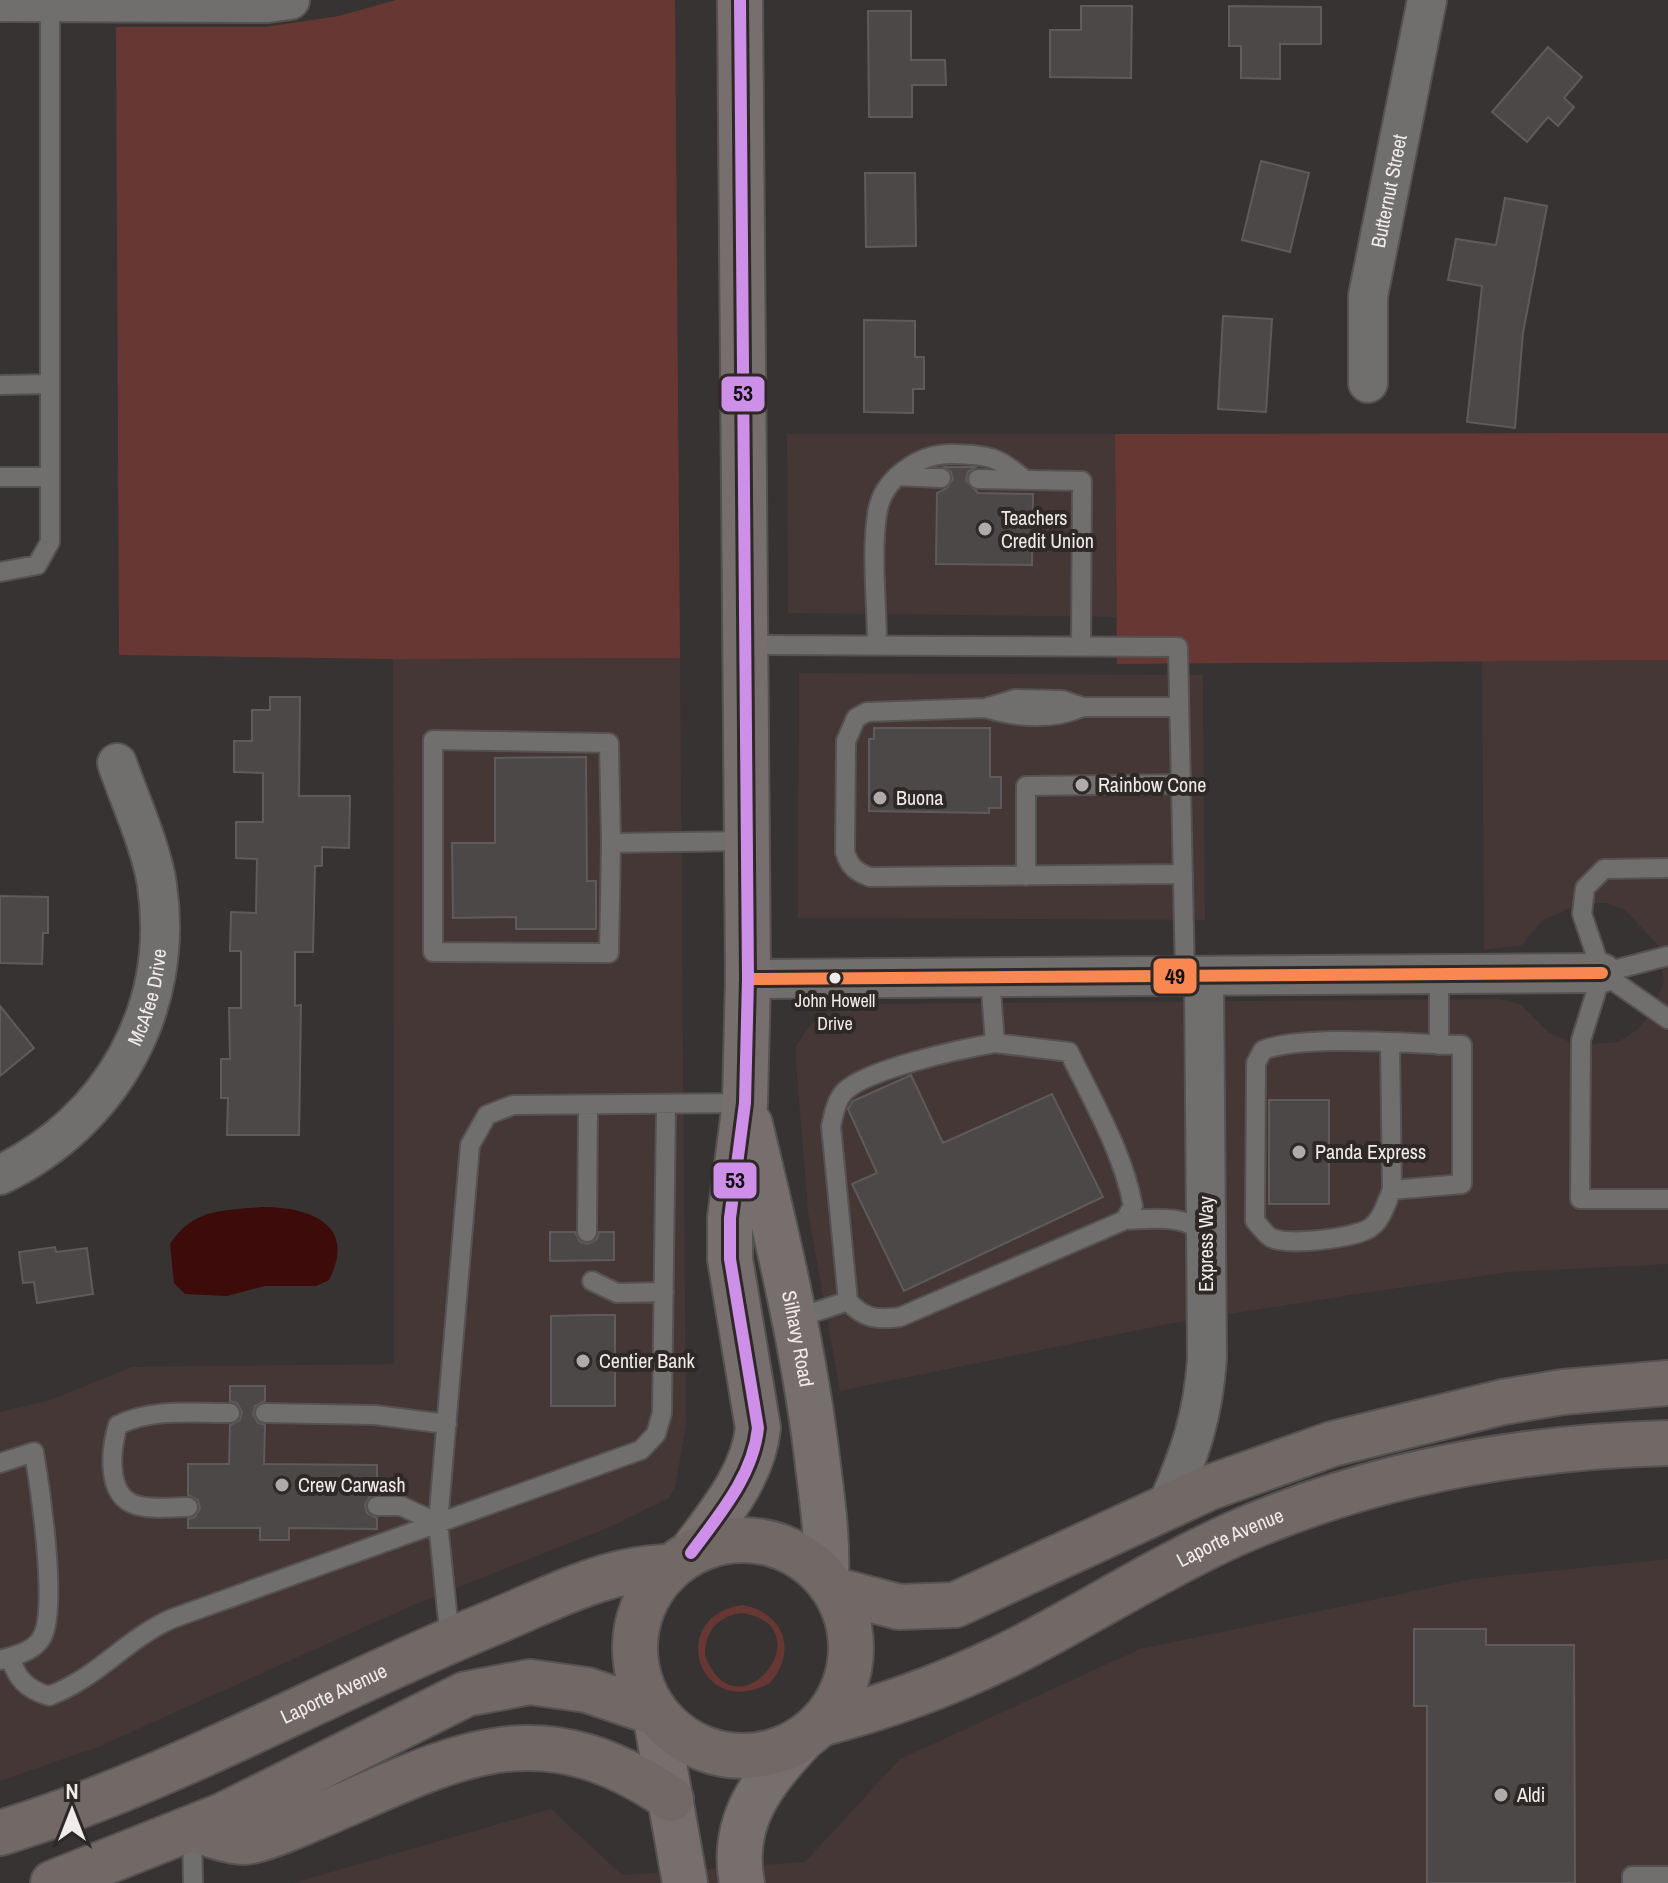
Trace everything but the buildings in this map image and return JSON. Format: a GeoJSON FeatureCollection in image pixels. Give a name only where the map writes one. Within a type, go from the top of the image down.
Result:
{"type":"FeatureCollection","features":[{"type":"Feature","properties":{"kind":"main road"},"geometry":{"type":"LineString","coordinates":[[830,1584],[899,1607],[955,1605],[1167,1506],[1268,1464],[1445,1415],[1563,1392],[1668,1383]]}},
{"type":"Feature","properties":{"kind":"main road","name":"Laporte Avenue"},"geometry":{"type":"LineString","coordinates":[[812,1731],[946,1684],[1232,1535],[1338,1494],[1392,1479],[1537,1452],[1668,1443]]}},
{"type":"Feature","properties":{"kind":"main road"},"geometry":{"type":"LineString","coordinates":[[733,1541],[777,1545],[803,1558],[830,1584],[851,1636],[851,1660],[840,1695],[812,1731],[775,1752],[743,1757],[711,1752],[682,1738],[655,1713],[641,1687],[636,1669],[635,1631],[647,1596],[681,1560],[733,1541]]}},
{"type":"Feature","properties":{"kind":"main road","name":"Laporte Avenue"},"geometry":{"type":"LineString","coordinates":[[0,1833],[176,1767],[450,1640],[603,1577],[633,1568],[681,1560]]}},
{"type":"Feature","properties":{"kind":"main road"},"geometry":{"type":"LineString","coordinates":[[53,1883],[192,1829],[466,1694],[497,1685],[530,1682],[575,1687],[624,1700],[655,1713]]}},
{"type":"Feature","properties":{"kind":"main road"},"geometry":{"type":"LineString","coordinates":[[192,1829],[246,1842],[318,1816],[445,1761],[516,1746],[551,1749],[629,1771],[671,1799]]}},
{"type":"Feature","properties":{"kind":"street"},"geometry":{"type":"LineString","coordinates":[[0,2],[290,0]]}},
{"type":"Feature","properties":{"kind":"street","name":"Silhavy Road"},"geometry":{"type":"LineString","coordinates":[[681,1560],[745,1474],[756,1448],[756,1408],[730,1259],[730,1218],[745,1103],[748,979],[740,0]]}},
{"type":"Feature","properties":{"kind":"street","name":"Butternut Street"},"geometry":{"type":"LineString","coordinates":[[1368,383],[1368,296],[1427,0]]}},
{"type":"Feature","properties":{"kind":"street","name":"McAfee Drive"},"geometry":{"type":"LineString","coordinates":[[0,1175],[29,1161],[93,1109],[137,1040],[158,980],[157,884],[117,763]]}},
{"type":"Feature","properties":{"kind":"street"},"geometry":{"type":"LineString","coordinates":[[748,979],[1602,973]]}},
{"type":"Feature","properties":{"kind":"street","name":"Express Way"},"geometry":{"type":"LineString","coordinates":[[1167,1506],[1194,1445],[1204,1404],[1206,1242],[1194,976]]}},
{"type":"Feature","properties":{"kind":"street","name":"Silhavy Road"},"geometry":{"type":"LineString","coordinates":[[745,1103],[797,1318],[830,1584]]}},
{"type":"Feature","properties":{"kind":"street"},"geometry":{"type":"LineString","coordinates":[[655,1713],[685,1883]]}},
{"type":"Feature","properties":{"kind":"street"},"geometry":{"type":"LineString","coordinates":[[742,1883],[738,1856],[743,1822],[770,1773],[812,1731]]}},
{"type":"Feature","properties":{"kind":"lane"},"geometry":{"type":"LineString","coordinates":[[0,572],[14,572],[37,565],[50,542],[50,3]]}},
{"type":"Feature","properties":{"kind":"lane"},"geometry":{"type":"LineString","coordinates":[[0,385],[50,384]]}},
{"type":"Feature","properties":{"kind":"lane"},"geometry":{"type":"LineString","coordinates":[[877,645],[877,514],[897,476],[915,462],[944,454],[995,458],[1025,480]]}},
{"type":"Feature","properties":{"kind":"lane"},"geometry":{"type":"LineString","coordinates":[[897,476],[941,478]]}},
{"type":"Feature","properties":{"kind":"lane"},"geometry":{"type":"LineString","coordinates":[[0,477],[50,477]]}},
{"type":"Feature","properties":{"kind":"lane"},"geometry":{"type":"LineString","coordinates":[[978,479],[1082,481],[1081,646]]}},
{"type":"Feature","properties":{"kind":"lane"},"geometry":{"type":"LineString","coordinates":[[746,645],[1178,647],[1183,874],[1194,976]]}},
{"type":"Feature","properties":{"kind":"lane"},"geometry":{"type":"LineString","coordinates":[[1179,707],[1083,707],[1062,700],[1015,699],[985,708],[881,710],[856,718],[846,741],[845,852],[848,864],[858,873],[870,877],[1183,874]]}},
{"type":"Feature","properties":{"kind":"lane"},"geometry":{"type":"LineString","coordinates":[[433,740],[609,743],[611,843],[609,953],[433,952],[433,740]]}},
{"type":"Feature","properties":{"kind":"lane"},"geometry":{"type":"LineString","coordinates":[[1026,876],[1026,786],[1181,784]]}},
{"type":"Feature","properties":{"kind":"lane"},"geometry":{"type":"LineString","coordinates":[[611,843],[747,841]]}},
{"type":"Feature","properties":{"kind":"lane"},"geometry":{"type":"LineString","coordinates":[[1668,868],[1604,869],[1585,888],[1582,914],[1602,973],[1581,1040],[1580,1199],[1668,1199]]}},
{"type":"Feature","properties":{"kind":"lane"},"geometry":{"type":"LineString","coordinates":[[1602,973],[1668,956]]}},
{"type":"Feature","properties":{"kind":"lane"},"geometry":{"type":"LineString","coordinates":[[1602,973],[1668,1019]]}},
{"type":"Feature","properties":{"kind":"lane"},"geometry":{"type":"LineString","coordinates":[[1439,974],[1439,1045]]}},
{"type":"Feature","properties":{"kind":"lane"},"geometry":{"type":"LineString","coordinates":[[990,977],[995,1043]]}},
{"type":"Feature","properties":{"kind":"lane"},"geometry":{"type":"LineString","coordinates":[[1125,1220],[1133,1206],[1129,1184],[1069,1052],[995,1043],[902,1064],[845,1090],[836,1106],[831,1126],[848,1301],[861,1315],[881,1320],[900,1317],[1125,1220],[1164,1219],[1192,1224],[1206,1242]]}},
{"type":"Feature","properties":{"kind":"lane"},"geometry":{"type":"LineString","coordinates":[[1390,1044],[1392,1190],[1380,1217],[1372,1227],[1357,1234],[1292,1242],[1270,1238],[1255,1221],[1256,1063],[1263,1050],[1282,1043],[1390,1044],[1439,1045],[1462,1045],[1462,1184],[1392,1190]]}},
{"type":"Feature","properties":{"kind":"lane"},"geometry":{"type":"LineString","coordinates":[[450,1640],[438,1523],[470,1145],[487,1115],[513,1105],[745,1103]]}},
{"type":"Feature","properties":{"kind":"lane"},"geometry":{"type":"LineString","coordinates":[[587,1232],[588,1106]]}},
{"type":"Feature","properties":{"kind":"lane"},"geometry":{"type":"LineString","coordinates":[[0,1463],[34,1452],[46,1521],[43,1635],[32,1649],[5,1658],[30,1690],[49,1696],[91,1675],[130,1640],[171,1619],[641,1450],[656,1434],[662,1413],[666,1106]]}},
{"type":"Feature","properties":{"kind":"lane"},"geometry":{"type":"LineString","coordinates":[[592,1281],[617,1293],[664,1292]]}},
{"type":"Feature","properties":{"kind":"lane"},"geometry":{"type":"LineString","coordinates":[[797,1318],[848,1301]]}},
{"type":"Feature","properties":{"kind":"lane"},"geometry":{"type":"LineString","coordinates":[[188,1507],[133,1505],[120,1494],[114,1479],[114,1440],[118,1425],[136,1416],[164,1413],[230,1413]]}},
{"type":"Feature","properties":{"kind":"lane"},"geometry":{"type":"LineString","coordinates":[[265,1413],[375,1415],[447,1424]]}},
{"type":"Feature","properties":{"kind":"lane"},"geometry":{"type":"LineString","coordinates":[[377,1506],[401,1506],[438,1523]]}},
{"type":"Feature","properties":{"kind":"lane"},"geometry":{"type":"LineString","coordinates":[[192,1829],[193,1883]]}},
{"type":"Feature","properties":{"kind":"lane"},"geometry":{"type":"LineString","coordinates":[[1632,1883],[1632,1876],[1668,1876]]}},
{"type":"Feature","properties":{"kind":"shaded area"},"geometry":{"type":"Polygon","coordinates":[[[396,0],[675,0],[680,658],[393,659],[119,655],[116,27],[265,27],[339,16],[396,0]]]}},
{"type":"Feature","properties":{"kind":"shaded area"},"geometry":{"type":"Polygon","coordinates":[[[1668,433],[1668,660],[1117,664],[1115,434],[1668,433]]]}},
{"type":"Feature","properties":{"kind":"shaded area"},"geometry":{"type":"Polygon","coordinates":[[[787,434],[1115,434],[1116,617],[788,613],[787,434]]]}},
{"type":"Feature","properties":{"kind":"shaded area"},"geometry":{"type":"Polygon","coordinates":[[[680,658],[686,1425],[675,1488],[669,1498],[608,1528],[418,1603],[98,1747],[0,1781],[0,1412],[51,1400],[132,1367],[394,1364],[393,659],[680,658]]]}},
{"type":"Feature","properties":{"kind":"shaded area"},"geometry":{"type":"Polygon","coordinates":[[[1668,660],[1668,1264],[1509,1272],[1350,1295],[1173,1323],[840,1391],[808,1212],[796,1063],[796,1046],[812,1023],[827,1013],[866,1004],[1499,999],[1520,1004],[1548,1032],[1576,1045],[1618,1042],[1637,1030],[1650,1015],[1664,982],[1658,945],[1626,911],[1607,903],[1580,903],[1542,921],[1522,945],[1484,950],[1482,661],[1668,660]]]}},
{"type":"Feature","properties":{"kind":"shaded area"},"geometry":{"type":"Polygon","coordinates":[[[799,673],[1203,675],[1205,920],[798,918],[799,673]]]}},
{"type":"Feature","properties":{"kind":"shaded area"},"geometry":{"type":"Polygon","coordinates":[[[262,1207],[296,1210],[324,1222],[333,1232],[337,1245],[329,1280],[316,1286],[265,1286],[227,1296],[185,1294],[174,1283],[170,1244],[179,1232],[210,1214],[262,1207]]]}},
{"type":"Feature","properties":{"kind":"shaded area"},"geometry":{"type":"Polygon","coordinates":[[[1668,1559],[1668,1883],[293,1883],[551,1809],[622,1875],[805,1862],[900,1759],[1140,1649],[1472,1579],[1668,1559]]]}},
{"type":"Feature","properties":{"kind":"shaded area"},"geometry":{"type":"Polygon","coordinates":[[[742,1605],[756,1609],[777,1624],[785,1646],[779,1671],[770,1683],[745,1691],[725,1689],[710,1679],[700,1663],[698,1645],[704,1628],[718,1613],[742,1605]],[[741,1613],[725,1618],[714,1626],[707,1639],[705,1655],[719,1678],[736,1686],[753,1683],[767,1671],[776,1654],[776,1637],[766,1622],[741,1613]]]}},
{"type":"Feature","properties":{"kind":"transit line","name":"53"},"geometry":{"type":"LineString","coordinates":[[691,1553],[742,1479],[755,1446],[758,1428],[730,1259],[730,1218],[745,1103],[748,979],[740,0]]}},
{"type":"Feature","properties":{"kind":"transit line","name":"49"},"geometry":{"type":"LineString","coordinates":[[748,979],[1602,973]]}},
{"type":"Feature","properties":{"kind":"place","name":"Teachers Credit Union"},"geometry":{"type":"Point","coordinates":[985,529]}},
{"type":"Feature","properties":{"kind":"place","name":"Rainbow Cone"},"geometry":{"type":"Point","coordinates":[1082,785]}},
{"type":"Feature","properties":{"kind":"place","name":"Buona"},"geometry":{"type":"Point","coordinates":[880,798]}},
{"type":"Feature","properties":{"kind":"place","name":"John Howell Drive"},"geometry":{"type":"Point","coordinates":[835,978]}},
{"type":"Feature","properties":{"kind":"place","name":"Panda Express"},"geometry":{"type":"Point","coordinates":[1299,1152]}},
{"type":"Feature","properties":{"kind":"place","name":"Centier Bank"},"geometry":{"type":"Point","coordinates":[583,1361]}},
{"type":"Feature","properties":{"kind":"place","name":"Crew Carwash"},"geometry":{"type":"Point","coordinates":[282,1485]}},
{"type":"Feature","properties":{"kind":"place","name":"Aldi"},"geometry":{"type":"Point","coordinates":[1501,1795]}}]}
